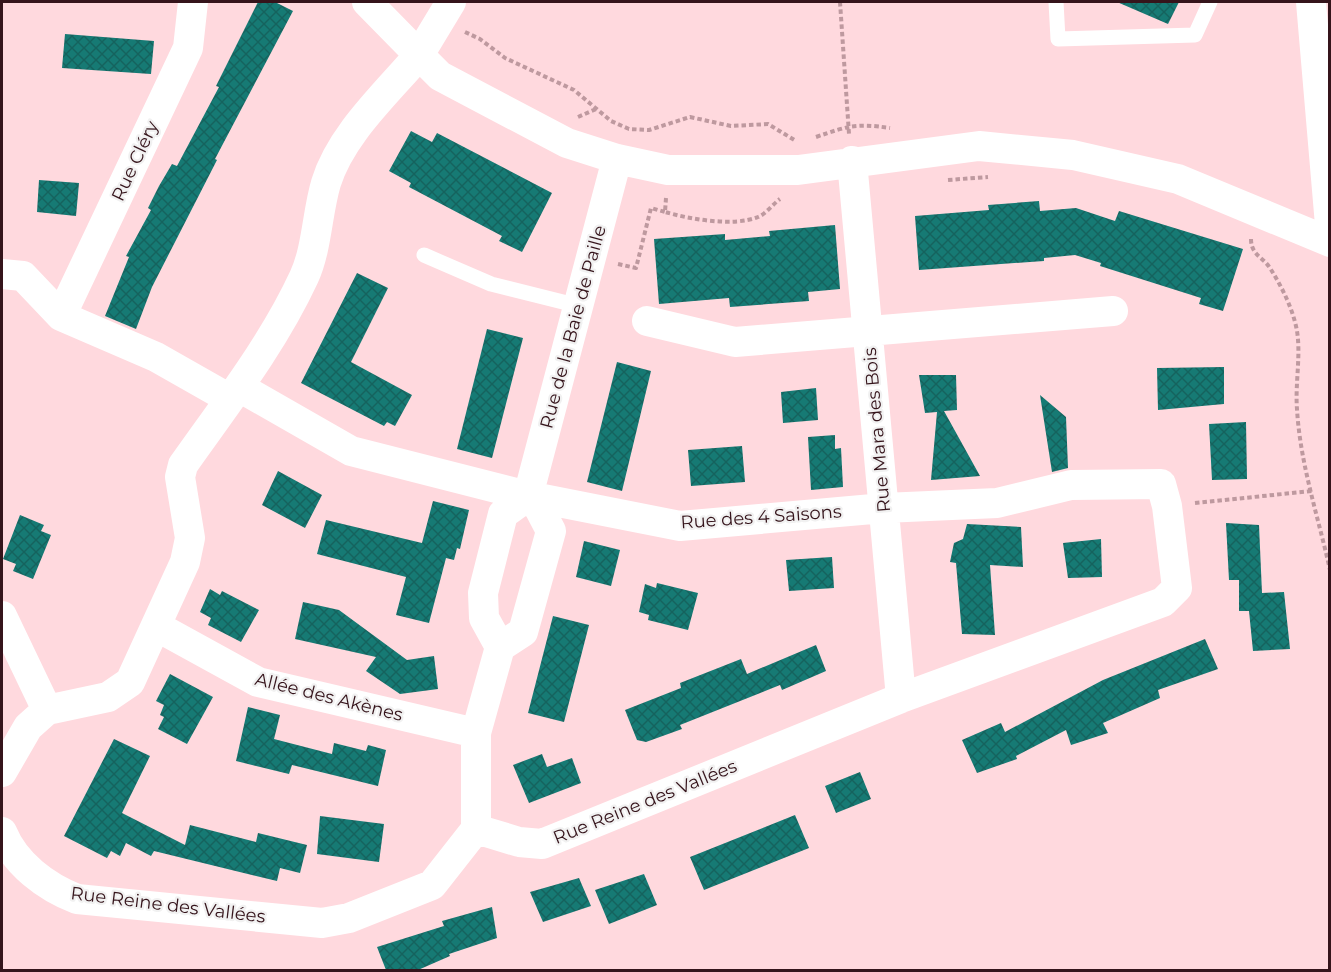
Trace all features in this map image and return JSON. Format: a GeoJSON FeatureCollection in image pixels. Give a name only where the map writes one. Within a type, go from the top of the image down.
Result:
{"type":"FeatureCollection","features":[{"type":"Feature","properties":{"kind":"street","name":"Rue Cléry"},"geometry":{"type":"LineString","coordinates":[[61,316],[188,48],[193,2]]}},
{"type":"Feature","properties":{"kind":"street"},"geometry":{"type":"LineString","coordinates":[[367,2],[441,76],[567,143],[617,159],[668,170],[798,170],[852,161],[979,146],[1073,155],[1178,179],[1260,211],[1329,242]]}},
{"type":"Feature","properties":{"kind":"street"},"geometry":{"type":"LineString","coordinates":[[1311,2],[1329,225]]}},
{"type":"Feature","properties":{"kind":"street"},"geometry":{"type":"LineString","coordinates":[[2,772],[28,727],[47,710],[108,698],[130,682],[185,562],[190,538],[180,477],[183,465],[235,393],[294,298],[306,273],[326,181],[348,138],[419,55],[445,11]]}},
{"type":"Feature","properties":{"kind":"street","name":"Rue de la Baie de Paille"},"geometry":{"type":"LineString","coordinates":[[528,496],[617,159]]}},
{"type":"Feature","properties":{"kind":"street","name":"Rue Mara des Bois"},"geometry":{"type":"LineString","coordinates":[[852,161],[901,698]]}},
{"type":"Feature","properties":{"kind":"street","name":"Rue des 4 Saisons"},"geometry":{"type":"LineString","coordinates":[[2,274],[23,276],[61,316],[235,393],[351,451],[528,496],[680,526],[884,508],[997,503],[1071,485],[1164,495]]}},
{"type":"Feature","properties":{"kind":"street"},"geometry":{"type":"LineString","coordinates":[[647,321],[735,342],[1113,311]]}},
{"type":"Feature","properties":{"kind":"street","name":"Rue Reine des Vallées"},"geometry":{"type":"LineString","coordinates":[[3,839],[35,876],[54,890],[77,899],[322,923],[349,918],[432,885],[476,829],[519,842],[542,844],[901,698],[1163,602],[1177,588],[1164,495]]}},
{"type":"Feature","properties":{"kind":"street"},"geometry":{"type":"LineString","coordinates":[[476,829],[476,733],[500,647],[523,632],[551,531],[528,496],[503,514],[483,593],[484,618],[500,647]]}},
{"type":"Feature","properties":{"kind":"street"},"geometry":{"type":"LineString","coordinates":[[2,616],[47,710]]}},
{"type":"Feature","properties":{"kind":"street","name":"Allée des Akènes"},"geometry":{"type":"LineString","coordinates":[[156,626],[258,682],[476,733]]}},
{"type":"Feature","properties":{"kind":"lane"},"geometry":{"type":"LineString","coordinates":[[1056,2],[1058,39],[1195,35],[1210,2]]}},
{"type":"Feature","properties":{"kind":"lane"},"geometry":{"type":"LineString","coordinates":[[424,255],[491,285],[579,306]]}},
{"type":"Feature","properties":{"kind":"path"},"geometry":{"type":"LineString","coordinates":[[840,2],[852,161]]}},
{"type":"Feature","properties":{"kind":"path"},"geometry":{"type":"LineString","coordinates":[[445,11],[505,58],[574,90],[611,121],[629,129],[649,130],[690,117],[730,126],[768,124],[800,143]]}},
{"type":"Feature","properties":{"kind":"path"},"geometry":{"type":"LineString","coordinates":[[665,212],[668,170]]}},
{"type":"Feature","properties":{"kind":"path"},"geometry":{"type":"LineString","coordinates":[[591,257],[636,268],[651,208],[690,219],[737,220],[759,217],[784,195]]}},
{"type":"Feature","properties":{"kind":"path"},"geometry":{"type":"LineString","coordinates":[[1260,211],[1253,226],[1251,242],[1254,253],[1268,265],[1284,292],[1297,332],[1297,409],[1307,479],[1312,492],[1329,570]]}},
{"type":"Feature","properties":{"kind":"path"},"geometry":{"type":"LineString","coordinates":[[1164,495],[1312,492]]}},
{"type":"Feature","properties":{"kind":"building"},"geometry":{"type":"Polygon","coordinates":[[[258,2],[275,2],[293,11],[215,159],[217,160],[152,287],[136,329],[105,316],[129,257],[126,256],[151,210],[148,208],[172,164],[177,166],[219,87],[216,86],[258,2]]]}},
{"type":"Feature","properties":{"kind":"building"},"geometry":{"type":"Polygon","coordinates":[[[1117,2],[1179,2],[1168,24],[1117,2]]]}},
{"type":"Feature","properties":{"kind":"building"},"geometry":{"type":"Polygon","coordinates":[[[65,34],[154,41],[151,74],[62,68],[65,34]]]}},
{"type":"Feature","properties":{"kind":"building"},"geometry":{"type":"Polygon","coordinates":[[[411,131],[432,142],[437,133],[552,193],[522,252],[499,241],[502,236],[409,187],[411,183],[389,171],[411,131]]]}},
{"type":"Feature","properties":{"kind":"building"},"geometry":{"type":"Polygon","coordinates":[[[39,180],[79,183],[76,216],[37,212],[39,180]]]}},
{"type":"Feature","properties":{"kind":"building"},"geometry":{"type":"Polygon","coordinates":[[[1039,201],[1040,211],[1076,208],[1115,221],[1119,211],[1243,249],[1223,311],[1199,304],[1201,298],[1100,266],[1101,263],[1075,255],[1044,258],[1044,261],[919,270],[915,216],[989,210],[988,205],[1039,201]]]}},
{"type":"Feature","properties":{"kind":"building"},"geometry":{"type":"Polygon","coordinates":[[[835,225],[840,289],[808,292],[809,301],[730,307],[729,298],[659,304],[654,239],[725,234],[725,240],[770,236],[769,231],[835,225]]]}},
{"type":"Feature","properties":{"kind":"building"},"geometry":{"type":"Polygon","coordinates":[[[357,273],[388,288],[351,362],[412,395],[395,426],[387,422],[384,426],[301,383],[357,273]]]}},
{"type":"Feature","properties":{"kind":"building"},"geometry":{"type":"Polygon","coordinates":[[[487,329],[523,338],[492,458],[457,449],[487,329]]]}},
{"type":"Feature","properties":{"kind":"building"},"geometry":{"type":"Polygon","coordinates":[[[617,362],[651,371],[622,491],[587,482],[617,362]]]}},
{"type":"Feature","properties":{"kind":"building"},"geometry":{"type":"Polygon","coordinates":[[[1224,367],[1224,404],[1158,410],[1157,368],[1224,367]]]}},
{"type":"Feature","properties":{"kind":"building"},"geometry":{"type":"Polygon","coordinates":[[[919,375],[956,375],[957,410],[944,411],[980,476],[931,480],[937,412],[925,413],[919,375]]]}},
{"type":"Feature","properties":{"kind":"building"},"geometry":{"type":"Polygon","coordinates":[[[816,388],[818,420],[783,423],[781,392],[816,388]]]}},
{"type":"Feature","properties":{"kind":"building"},"geometry":{"type":"Polygon","coordinates":[[[1040,395],[1066,417],[1068,468],[1052,472],[1040,395]]]}},
{"type":"Feature","properties":{"kind":"building"},"geometry":{"type":"Polygon","coordinates":[[[1246,422],[1247,479],[1212,480],[1209,424],[1246,422]]]}},
{"type":"Feature","properties":{"kind":"building"},"geometry":{"type":"Polygon","coordinates":[[[835,435],[835,449],[841,448],[843,487],[811,490],[808,437],[835,435]]]}},
{"type":"Feature","properties":{"kind":"building"},"geometry":{"type":"Polygon","coordinates":[[[742,446],[745,482],[691,486],[688,450],[742,446]]]}},
{"type":"Feature","properties":{"kind":"building"},"geometry":{"type":"Polygon","coordinates":[[[278,471],[322,495],[305,528],[262,505],[278,471]]]}},
{"type":"Feature","properties":{"kind":"building"},"geometry":{"type":"Polygon","coordinates":[[[433,501],[469,510],[460,549],[457,548],[454,560],[446,558],[429,623],[396,615],[406,577],[317,554],[326,520],[422,543],[433,501]]]}},
{"type":"Feature","properties":{"kind":"building"},"geometry":{"type":"Polygon","coordinates":[[[20,515],[44,525],[41,531],[51,535],[33,579],[13,571],[16,564],[3,559],[20,515]]]}},
{"type":"Feature","properties":{"kind":"building"},"geometry":{"type":"Polygon","coordinates":[[[1226,523],[1259,525],[1262,593],[1284,592],[1290,649],[1253,651],[1249,611],[1239,611],[1239,580],[1229,580],[1226,523]]]}},
{"type":"Feature","properties":{"kind":"building"},"geometry":{"type":"Polygon","coordinates":[[[967,524],[1021,527],[1023,567],[990,565],[995,635],[962,634],[956,563],[950,562],[954,543],[963,539],[967,524]]]}},
{"type":"Feature","properties":{"kind":"building"},"geometry":{"type":"Polygon","coordinates":[[[1101,539],[1102,577],[1068,578],[1063,543],[1101,539]]]}},
{"type":"Feature","properties":{"kind":"building"},"geometry":{"type":"Polygon","coordinates":[[[584,541],[620,550],[611,586],[576,577],[584,541]]]}},
{"type":"Feature","properties":{"kind":"building"},"geometry":{"type":"Polygon","coordinates":[[[832,557],[834,588],[789,591],[786,560],[832,557]]]}},
{"type":"Feature","properties":{"kind":"building"},"geometry":{"type":"Polygon","coordinates":[[[657,583],[698,593],[688,630],[648,620],[649,615],[639,612],[645,584],[656,588],[657,583]]]}},
{"type":"Feature","properties":{"kind":"building"},"geometry":{"type":"Polygon","coordinates":[[[210,589],[220,595],[222,591],[259,610],[241,642],[208,625],[211,618],[200,612],[210,589]]]}},
{"type":"Feature","properties":{"kind":"building"},"geometry":{"type":"Polygon","coordinates":[[[303,602],[339,610],[407,660],[434,656],[438,689],[400,694],[366,671],[376,657],[295,639],[303,602]]]}},
{"type":"Feature","properties":{"kind":"building"},"geometry":{"type":"Polygon","coordinates":[[[553,616],[589,625],[564,722],[528,713],[553,616]]]}},
{"type":"Feature","properties":{"kind":"building"},"geometry":{"type":"Polygon","coordinates":[[[1205,639],[1218,669],[1158,690],[1160,698],[1103,723],[1108,733],[1071,745],[1066,730],[1016,756],[1017,759],[977,773],[962,740],[1001,723],[1005,732],[1103,680],[1205,639]]]}},
{"type":"Feature","properties":{"kind":"building"},"geometry":{"type":"Polygon","coordinates":[[[816,645],[826,671],[782,690],[780,685],[680,725],[682,729],[646,742],[637,740],[625,710],[681,688],[680,683],[741,659],[747,674],[816,645]]]}},
{"type":"Feature","properties":{"kind":"building"},"geometry":{"type":"Polygon","coordinates":[[[170,674],[213,697],[187,744],[158,729],[164,717],[160,715],[164,705],[156,701],[170,674]]]}},
{"type":"Feature","properties":{"kind":"building"},"geometry":{"type":"Polygon","coordinates":[[[248,707],[280,715],[274,739],[332,754],[334,743],[366,751],[368,745],[386,750],[378,786],[292,765],[289,774],[236,761],[248,707]]]}},
{"type":"Feature","properties":{"kind":"building"},"geometry":{"type":"Polygon","coordinates":[[[114,739],[150,756],[122,813],[185,845],[190,825],[256,842],[258,833],[307,845],[300,873],[280,868],[277,881],[154,851],[151,856],[126,843],[120,856],[111,851],[107,858],[64,836],[114,739]]]}},
{"type":"Feature","properties":{"kind":"building"},"geometry":{"type":"Polygon","coordinates":[[[542,754],[547,767],[572,758],[581,783],[529,803],[513,765],[542,754]]]}},
{"type":"Feature","properties":{"kind":"building"},"geometry":{"type":"Polygon","coordinates":[[[860,772],[871,799],[836,813],[825,786],[860,772]]]}},
{"type":"Feature","properties":{"kind":"building"},"geometry":{"type":"Polygon","coordinates":[[[795,815],[809,848],[704,890],[690,857],[795,815]]]}},
{"type":"Feature","properties":{"kind":"building"},"geometry":{"type":"Polygon","coordinates":[[[320,816],[384,824],[379,862],[317,854],[320,816]]]}},
{"type":"Feature","properties":{"kind":"building"},"geometry":{"type":"Polygon","coordinates":[[[644,874],[657,905],[609,924],[595,890],[644,874]]]}},
{"type":"Feature","properties":{"kind":"building"},"geometry":{"type":"Polygon","coordinates":[[[579,878],[591,906],[543,922],[530,892],[579,878]]]}},
{"type":"Feature","properties":{"kind":"building"},"geometry":{"type":"Polygon","coordinates":[[[492,907],[497,938],[449,954],[450,956],[418,970],[386,970],[377,947],[444,926],[442,921],[492,907]]]}}]}
